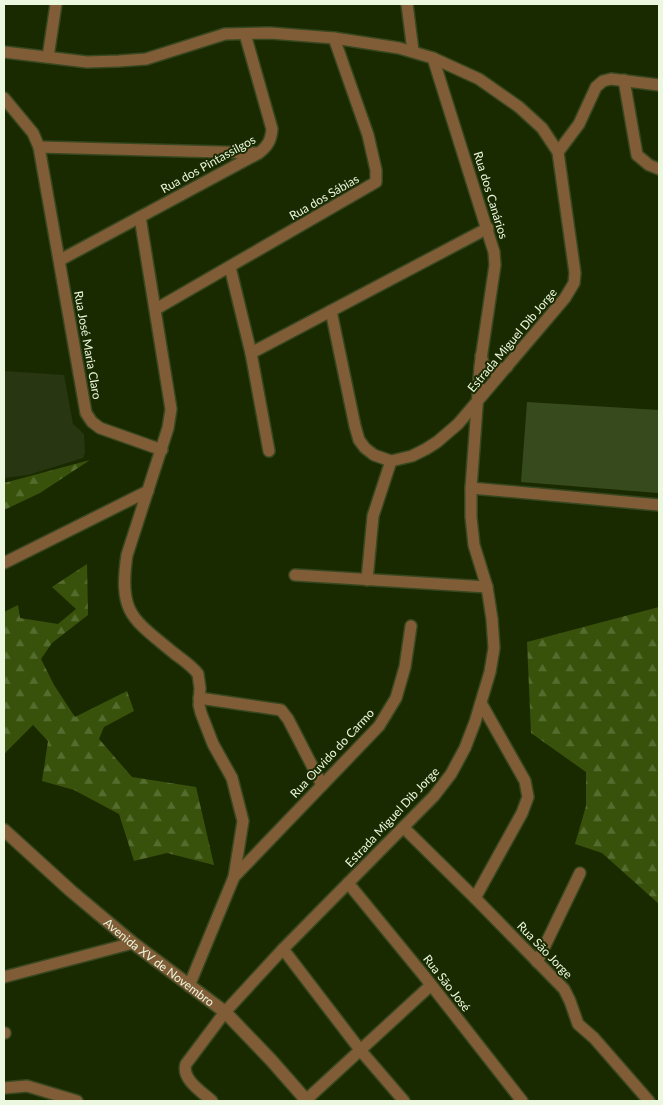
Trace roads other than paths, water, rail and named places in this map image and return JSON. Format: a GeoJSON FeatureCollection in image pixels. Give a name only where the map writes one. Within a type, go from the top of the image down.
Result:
{"type":"FeatureCollection","features":[{"type":"Feature","properties":{"kind":"street"},"geometry":{"type":"LineString","coordinates":[[48,57],[56,4]]}},
{"type":"Feature","properties":{"kind":"street"},"geometry":{"type":"LineString","coordinates":[[407,4],[413,51]]}},
{"type":"Feature","properties":{"kind":"street","name":"Estrada Miguel Dib Jorge"},"geometry":{"type":"LineString","coordinates":[[4,52],[87,62],[146,59],[225,34],[270,32],[334,38],[413,51],[479,79],[520,107],[542,128],[558,152],[575,273],[574,283],[565,298],[476,404],[470,488],[471,517],[474,545],[486,586],[492,620],[494,648],[490,672],[465,748],[451,774],[434,796],[283,949],[225,1012],[186,1064],[186,1076],[212,1101]]}},
{"type":"Feature","properties":{"kind":"street","name":"Rua dos Pintassilgos"},"geometry":{"type":"LineString","coordinates":[[60,260],[259,153],[270,140],[272,130],[245,34]]}},
{"type":"Feature","properties":{"kind":"street","name":"Rua dos Sábias"},"geometry":{"type":"LineString","coordinates":[[156,309],[376,182],[376,170],[368,135],[334,38]]}},
{"type":"Feature","properties":{"kind":"street","name":"Rua dos Canários"},"geometry":{"type":"LineString","coordinates":[[433,58],[494,252],[495,265],[476,404]]}},
{"type":"Feature","properties":{"kind":"street"},"geometry":{"type":"LineString","coordinates":[[558,152],[579,124],[599,84],[603,81],[611,79],[624,80],[659,86]]}},
{"type":"Feature","properties":{"kind":"street"},"geometry":{"type":"LineString","coordinates":[[624,80],[637,155],[649,166],[659,169]]}},
{"type":"Feature","properties":{"kind":"street","name":"Rua José Maria Claro"},"geometry":{"type":"LineString","coordinates":[[4,98],[33,132],[39,147],[86,413],[92,422],[100,428],[162,450]]}},
{"type":"Feature","properties":{"kind":"street"},"geometry":{"type":"LineString","coordinates":[[39,147],[259,153]]}},
{"type":"Feature","properties":{"kind":"street"},"geometry":{"type":"LineString","coordinates":[[140,217],[171,409],[162,450],[127,555],[124,572],[126,601],[130,612],[142,625],[198,674],[201,713],[214,744],[232,778],[243,821],[234,877],[189,986]]}},
{"type":"Feature","properties":{"kind":"street"},"geometry":{"type":"LineString","coordinates":[[251,354],[488,228]]}},
{"type":"Feature","properties":{"kind":"street"},"geometry":{"type":"LineString","coordinates":[[230,267],[251,354],[268,451]]}},
{"type":"Feature","properties":{"kind":"street"},"geometry":{"type":"LineString","coordinates":[[331,311],[359,440],[374,455],[391,461],[412,456],[437,442],[458,424],[476,404]]}},
{"type":"Feature","properties":{"kind":"street"},"geometry":{"type":"LineString","coordinates":[[482,356],[484,365],[495,372],[507,367]]}},
{"type":"Feature","properties":{"kind":"street"},"geometry":{"type":"LineString","coordinates":[[366,580],[373,516],[391,461]]}},
{"type":"Feature","properties":{"kind":"street"},"geometry":{"type":"LineString","coordinates":[[470,488],[659,505]]}},
{"type":"Feature","properties":{"kind":"street"},"geometry":{"type":"LineString","coordinates":[[4,563],[148,492]]}},
{"type":"Feature","properties":{"kind":"street"},"geometry":{"type":"LineString","coordinates":[[295,575],[486,586]]}},
{"type":"Feature","properties":{"kind":"street","name":"Rua Ouvido do Carmo"},"geometry":{"type":"LineString","coordinates":[[234,877],[378,726],[389,711],[396,698],[405,667],[411,626]]}},
{"type":"Feature","properties":{"kind":"street"},"geometry":{"type":"LineString","coordinates":[[199,698],[279,709],[285,713],[322,785]]}},
{"type":"Feature","properties":{"kind":"street"},"geometry":{"type":"LineString","coordinates":[[475,898],[522,813],[528,797],[525,782],[481,703]]}},
{"type":"Feature","properties":{"kind":"street","name":"Rua São Jorge"},"geometry":{"type":"LineString","coordinates":[[404,828],[564,989],[578,1024],[594,1038],[649,1101]]}},
{"type":"Feature","properties":{"kind":"street","name":"Avenida XV de Novembro"},"geometry":{"type":"LineString","coordinates":[[4,830],[71,891],[133,943],[225,1012],[271,1060],[306,1101]]}},
{"type":"Feature","properties":{"kind":"street"},"geometry":{"type":"LineString","coordinates":[[537,962],[580,873]]}},
{"type":"Feature","properties":{"kind":"street","name":"Rua São José"},"geometry":{"type":"LineString","coordinates":[[348,883],[425,977],[430,986],[522,1101]]}},
{"type":"Feature","properties":{"kind":"street"},"geometry":{"type":"LineString","coordinates":[[4,977],[133,943]]}},
{"type":"Feature","properties":{"kind":"street"},"geometry":{"type":"LineString","coordinates":[[283,949],[361,1051],[404,1101]]}},
{"type":"Feature","properties":{"kind":"street"},"geometry":{"type":"LineString","coordinates":[[306,1101],[430,986]]}},
{"type":"Feature","properties":{"kind":"street"},"geometry":{"type":"LineString","coordinates":[[4,1088],[27,1086],[77,1101]]}}]}
